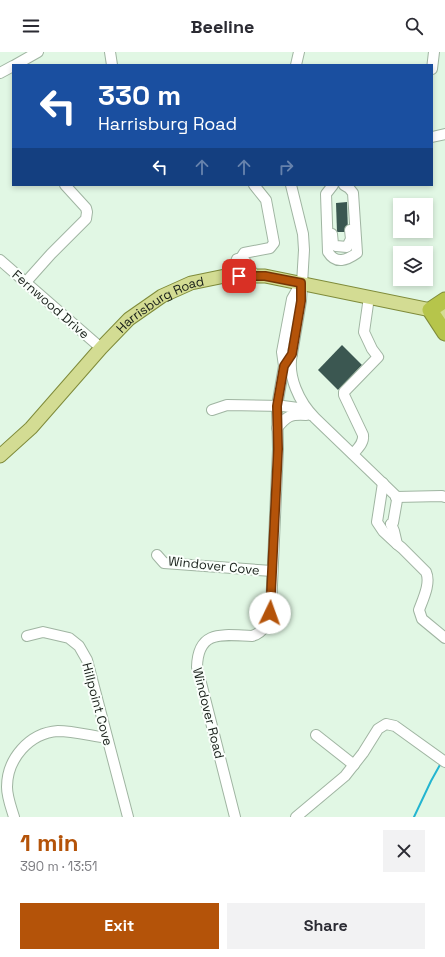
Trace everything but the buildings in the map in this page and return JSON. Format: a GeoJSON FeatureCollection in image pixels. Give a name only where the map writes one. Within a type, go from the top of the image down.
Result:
{"type":"FeatureCollection","features":[{"type":"Feature","properties":{"kind":"highway"},"geometry":{"type":"LineString","coordinates":[[445,300],[430,310],[445,333]]}},
{"type":"Feature","properties":{"kind":"main road","name":"Harrisburg Road"},"geometry":{"type":"LineString","coordinates":[[0,456],[31,428],[101,348],[129,319],[162,296],[191,283],[211,278],[230,276],[265,276],[445,312]]}},
{"type":"Feature","properties":{"kind":"street"},"geometry":{"type":"LineString","coordinates":[[19,64],[38,52]]}},
{"type":"Feature","properties":{"kind":"street"},"geometry":{"type":"LineString","coordinates":[[110,52],[112,64]]}},
{"type":"Feature","properties":{"kind":"street"},"geometry":{"type":"LineString","coordinates":[[296,64],[299,52]]}},
{"type":"Feature","properties":{"kind":"street"},"geometry":{"type":"LineString","coordinates":[[433,64],[434,52]]}},
{"type":"Feature","properties":{"kind":"street"},"geometry":{"type":"LineString","coordinates":[[0,73],[12,68]]}},
{"type":"Feature","properties":{"kind":"street"},"geometry":{"type":"LineString","coordinates":[[433,137],[445,134]]}},
{"type":"Feature","properties":{"kind":"street"},"geometry":{"type":"LineString","coordinates":[[26,282],[51,254],[86,219],[86,208],[66,186]]}},
{"type":"Feature","properties":{"kind":"street"},"geometry":{"type":"LineString","coordinates":[[230,276],[237,259],[241,258],[244,253],[270,248],[274,243],[266,200],[255,186]]}},
{"type":"Feature","properties":{"kind":"street","name":"Windover Road"},"geometry":{"type":"LineString","coordinates":[[284,366],[292,354],[301,301],[304,250],[291,186]]}},
{"type":"Feature","properties":{"kind":"street"},"geometry":{"type":"LineString","coordinates":[[333,186],[326,194],[328,252],[337,260],[348,260],[357,252],[353,193],[347,186]]}},
{"type":"Feature","properties":{"kind":"street"},"geometry":{"type":"LineString","coordinates":[[333,186],[330,196],[333,244],[336,246],[347,247],[351,239],[349,216],[351,209],[350,198],[345,186]]}},
{"type":"Feature","properties":{"kind":"street"},"geometry":{"type":"LineString","coordinates":[[241,258],[245,261],[255,276]]}},
{"type":"Feature","properties":{"kind":"street","name":"Fernwood Drive"},"geometry":{"type":"LineString","coordinates":[[0,260],[101,348]]}},
{"type":"Feature","properties":{"kind":"street","name":"Windover Road"},"geometry":{"type":"LineString","coordinates":[[235,817],[197,667],[197,658],[202,646],[212,637],[222,635],[252,636],[264,629],[268,622],[270,613],[277,471],[277,406],[284,366],[282,352],[292,299],[301,283]]}},
{"type":"Feature","properties":{"kind":"street"},"geometry":{"type":"LineString","coordinates":[[353,454],[364,440],[344,392],[378,358],[364,332],[370,297]]}},
{"type":"Feature","properties":{"kind":"street"},"geometry":{"type":"LineString","coordinates":[[292,354],[290,363],[296,390],[313,416],[396,497],[397,500],[393,523],[380,528]]}},
{"type":"Feature","properties":{"kind":"street"},"geometry":{"type":"LineString","coordinates":[[212,410],[228,405],[277,406],[298,408],[313,416]]}},
{"type":"Feature","properties":{"kind":"street"},"geometry":{"type":"LineString","coordinates":[[277,428],[285,419],[294,414],[313,416]]}},
{"type":"Feature","properties":{"kind":"street"},"geometry":{"type":"LineString","coordinates":[[383,483],[377,522],[380,528],[426,572],[428,582],[419,610],[420,615],[422,619],[444,636]]}},
{"type":"Feature","properties":{"kind":"street"},"geometry":{"type":"LineString","coordinates":[[396,497],[445,497]]}},
{"type":"Feature","properties":{"kind":"street"},"geometry":{"type":"LineString","coordinates":[[391,524],[397,544]]}},
{"type":"Feature","properties":{"kind":"street","name":"Windover Cove"},"geometry":{"type":"LineString","coordinates":[[157,555],[164,563],[272,571]]}},
{"type":"Feature","properties":{"kind":"street","name":"Hillpoint Cove"},"geometry":{"type":"LineString","coordinates":[[27,636],[43,632],[63,636],[74,641],[82,649],[128,817]]}},
{"type":"Feature","properties":{"kind":"street"},"geometry":{"type":"LineString","coordinates":[[296,817],[335,785],[354,765],[378,729],[386,724],[395,726],[445,762]]}},
{"type":"Feature","properties":{"kind":"street"},"geometry":{"type":"LineString","coordinates":[[14,817],[7,794],[8,774],[11,764],[17,754],[27,744],[40,736],[59,731],[107,738]]}},
{"type":"Feature","properties":{"kind":"street"},"geometry":{"type":"LineString","coordinates":[[316,735],[354,765]]}},
{"type":"Feature","properties":{"kind":"waterway"},"geometry":{"type":"LineString","coordinates":[[414,817],[441,763]]}},
{"type":"Feature","properties":{"kind":"route"},"geometry":{"type":"LineString","coordinates":[[239,276],[265,276],[301,283],[301,301],[292,354],[284,366],[277,406],[278,449],[270,613]]}}]}
